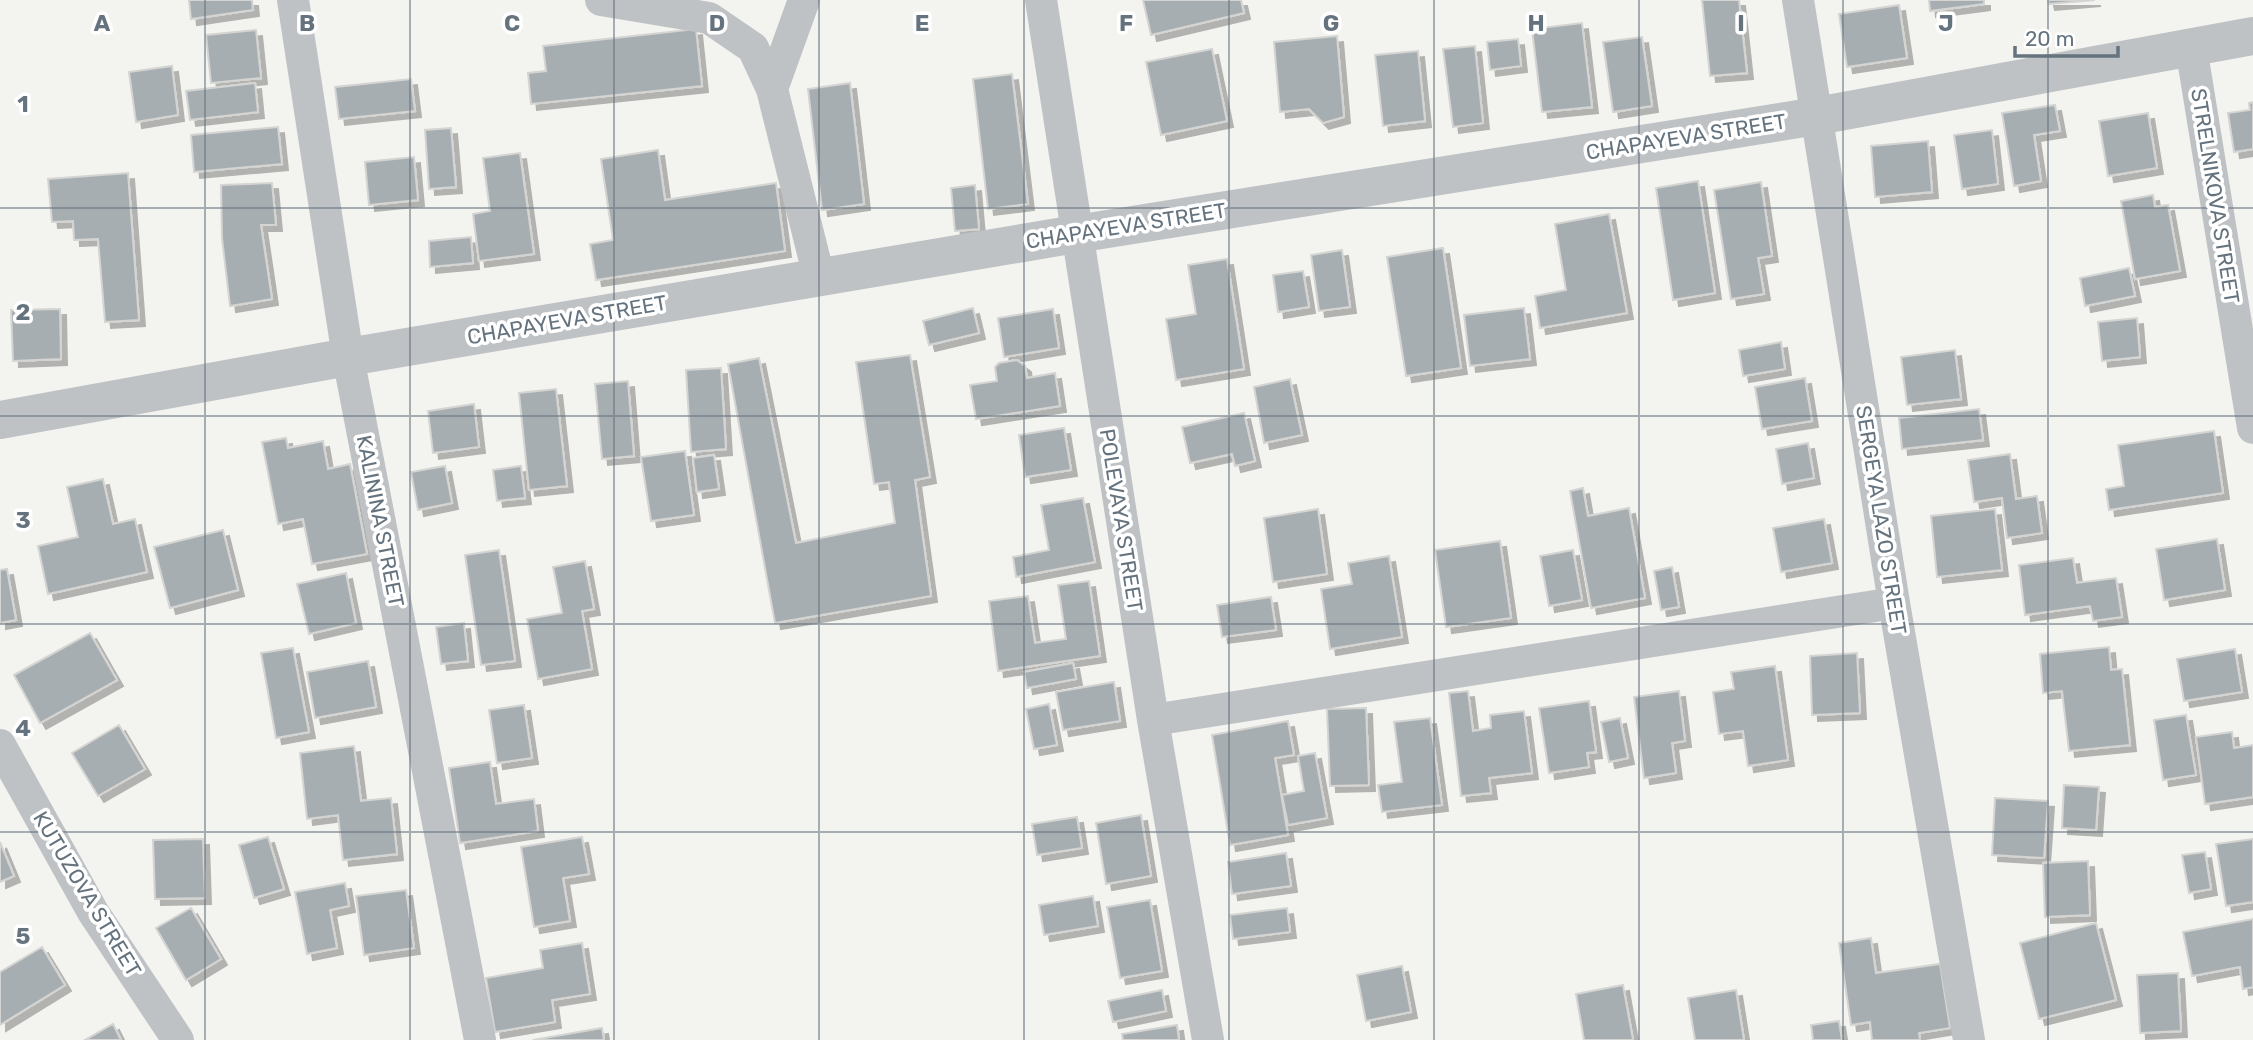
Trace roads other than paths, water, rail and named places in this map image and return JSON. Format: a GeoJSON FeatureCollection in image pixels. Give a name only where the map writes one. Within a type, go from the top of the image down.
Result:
{"type":"FeatureCollection","features":[{"type":"Feature","properties":{"kind":"street","name":"KALININA STREET"},"geometry":{"type":"LineString","coordinates":[[293,0],[348,357],[480,1040]]}},
{"type":"Feature","properties":{"kind":"street"},"geometry":{"type":"LineString","coordinates":[[601,0],[709,18],[753,48],[772,89],[819,277]]}},
{"type":"Feature","properties":{"kind":"street"},"geometry":{"type":"LineString","coordinates":[[772,89],[804,0]]}},
{"type":"Feature","properties":{"kind":"street","name":"POLEVAYA STREET"},"geometry":{"type":"LineString","coordinates":[[1041,0],[1153,720],[1208,1040]]}},
{"type":"Feature","properties":{"kind":"street","name":"SERGEYA LAZO STREET"},"geometry":{"type":"LineString","coordinates":[[1798,0],[1894,603],[1969,1040]]}},
{"type":"Feature","properties":{"kind":"street","name":"CHAPAYEVA STREET"},"geometry":{"type":"LineString","coordinates":[[0,420],[348,357],[1076,234],[1817,116],[2253,36]]}},
{"type":"Feature","properties":{"kind":"street","name":"STRELNIKOVA STREET"},"geometry":{"type":"LineString","coordinates":[[2191,47],[2253,428]]}},
{"type":"Feature","properties":{"kind":"street"},"geometry":{"type":"LineString","coordinates":[[1153,720],[1894,603]]}},
{"type":"Feature","properties":{"kind":"street","name":"KUTUZOVA STREET"},"geometry":{"type":"LineString","coordinates":[[0,745],[93,912],[178,1040]]}}]}
